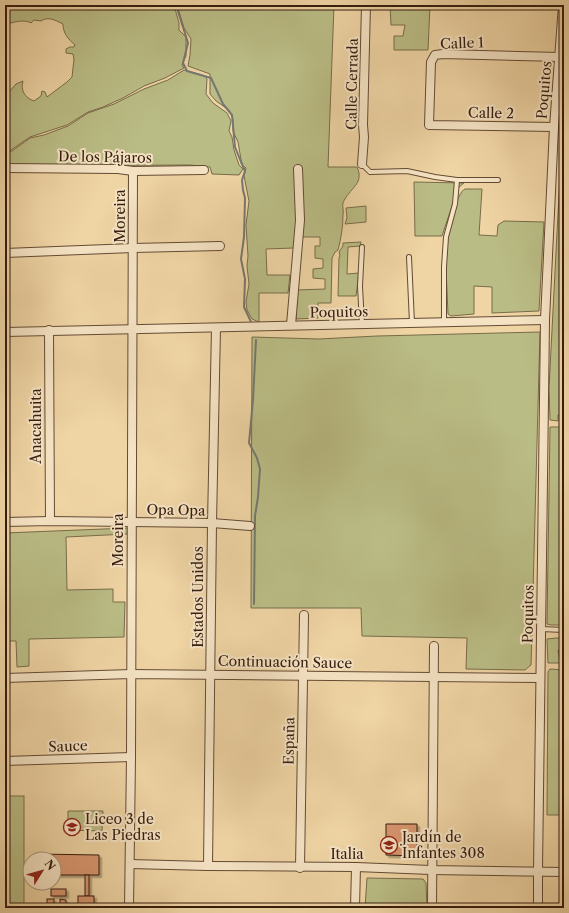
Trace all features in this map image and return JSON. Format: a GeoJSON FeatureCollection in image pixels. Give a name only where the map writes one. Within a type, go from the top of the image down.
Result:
{"type":"FeatureCollection","features":[{"type":"Feature","properties":{"kind":"street","name":"Calle Cerrada"},"geometry":{"type":"LineString","coordinates":[[362,164],[364,137],[366,5]]}},
{"type":"Feature","properties":{"kind":"street","name":"Poquitos"},"geometry":{"type":"LineString","coordinates":[[538,908],[544,320],[554,127],[563,5]]}},
{"type":"Feature","properties":{"kind":"street","name":"Calle 1"},"geometry":{"type":"LineString","coordinates":[[429,125],[431,62],[435,55],[560,57]]}},
{"type":"Feature","properties":{"kind":"street","name":"Calle 2"},"geometry":{"type":"LineString","coordinates":[[429,125],[554,127]]}},
{"type":"Feature","properties":{"kind":"street","name":"De los Pájaros"},"geometry":{"type":"LineString","coordinates":[[5,168],[118,169],[132,171],[204,170]]}},
{"type":"Feature","properties":{"kind":"street"},"geometry":{"type":"LineString","coordinates":[[291,325],[300,220],[298,169]]}},
{"type":"Feature","properties":{"kind":"street","name":"Moreira"},"geometry":{"type":"LineString","coordinates":[[129,908],[133,329],[132,171]]}},
{"type":"Feature","properties":{"kind":"street"},"geometry":{"type":"LineString","coordinates":[[5,252],[220,246]]}},
{"type":"Feature","properties":{"kind":"street","name":"Poquitos"},"geometry":{"type":"LineString","coordinates":[[5,332],[544,320]]}},
{"type":"Feature","properties":{"kind":"street","name":"Estados Unidos"},"geometry":{"type":"LineString","coordinates":[[208,866],[216,328]]}},
{"type":"Feature","properties":{"kind":"street","name":"Anacahuita"},"geometry":{"type":"LineString","coordinates":[[49,330],[50,521]]}},
{"type":"Feature","properties":{"kind":"street","name":"Opa Opa"},"geometry":{"type":"LineString","coordinates":[[5,522],[50,521],[212,523],[250,526]]}},
{"type":"Feature","properties":{"kind":"street","name":"España"},"geometry":{"type":"LineString","coordinates":[[300,868],[304,614]]}},
{"type":"Feature","properties":{"kind":"street"},"geometry":{"type":"LineString","coordinates":[[432,908],[434,646]]}},
{"type":"Feature","properties":{"kind":"street","name":"Continuación Sauce"},"geometry":{"type":"LineString","coordinates":[[5,678],[131,674],[540,678]]}},
{"type":"Feature","properties":{"kind":"street","name":"Sauce"},"geometry":{"type":"LineString","coordinates":[[5,761],[131,757]]}},
{"type":"Feature","properties":{"kind":"street","name":"Italia"},"geometry":{"type":"LineString","coordinates":[[130,864],[564,872]]}},
{"type":"Feature","properties":{"kind":"street"},"geometry":{"type":"LineString","coordinates":[[355,908],[356,867]]}},
{"type":"Feature","properties":{"kind":"lane"},"geometry":{"type":"LineString","coordinates":[[362,164],[370,172],[407,171],[435,178],[456,180],[498,180]]}},
{"type":"Feature","properties":{"kind":"lane"},"geometry":{"type":"LineString","coordinates":[[444,322],[444,267],[446,237],[455,204],[456,180]]}},
{"type":"Feature","properties":{"kind":"lane"},"geometry":{"type":"LineString","coordinates":[[362,247],[360,286],[362,324]]}},
{"type":"Feature","properties":{"kind":"lane"},"geometry":{"type":"LineString","coordinates":[[409,257],[412,323]]}},
{"type":"Feature","properties":{"kind":"lane"},"geometry":{"type":"LineString","coordinates":[[541,629],[564,630]]}},
{"type":"Feature","properties":{"kind":"green space"},"geometry":{"type":"Polygon","coordinates":[[[5,5],[174,5],[179,23],[179,30],[186,37],[186,56],[182,65],[184,68],[165,78],[144,86],[123,98],[88,112],[67,125],[30,137],[11,150],[5,152],[5,100],[9,97],[8,93],[16,84],[23,81],[22,88],[28,98],[34,101],[41,96],[42,91],[45,92],[47,97],[72,77],[74,59],[73,54],[66,53],[66,49],[74,47],[75,45],[66,36],[63,24],[52,19],[41,21],[34,20],[31,23],[18,21],[5,25],[5,5]]]}},
{"type":"Feature","properties":{"kind":"green space"},"geometry":{"type":"Polygon","coordinates":[[[177,5],[334,5],[328,167],[357,167],[359,178],[358,182],[343,203],[343,224],[340,242],[338,250],[332,258],[331,303],[318,303],[318,318],[296,319],[296,290],[325,289],[325,279],[313,278],[313,269],[323,268],[323,259],[315,258],[315,246],[320,246],[320,237],[296,237],[294,241],[294,248],[266,249],[267,275],[290,275],[288,293],[259,293],[259,322],[252,319],[247,310],[246,302],[249,284],[246,225],[249,201],[244,176],[246,168],[242,165],[238,142],[233,131],[233,119],[229,110],[216,101],[210,94],[210,74],[188,66],[191,39],[184,28],[177,5]]]}},
{"type":"Feature","properties":{"kind":"green space"},"geometry":{"type":"Polygon","coordinates":[[[390,5],[430,5],[428,50],[394,50],[394,36],[403,36],[405,25],[391,25],[390,5]]]}},
{"type":"Feature","properties":{"kind":"green space"},"geometry":{"type":"Polygon","coordinates":[[[184,70],[205,76],[207,79],[206,94],[213,103],[227,113],[231,121],[229,131],[232,137],[234,150],[239,165],[243,169],[239,175],[212,174],[210,167],[190,165],[5,166],[5,152],[12,151],[30,138],[44,135],[68,126],[88,113],[114,104],[144,89],[168,80],[184,70]]]}},
{"type":"Feature","properties":{"kind":"green space"},"geometry":{"type":"Polygon","coordinates":[[[564,98],[564,414],[558,415],[558,421],[550,420],[549,388],[564,98]]]}},
{"type":"Feature","properties":{"kind":"green space"},"geometry":{"type":"Polygon","coordinates":[[[414,182],[464,183],[457,191],[442,236],[415,236],[414,182]]]}},
{"type":"Feature","properties":{"kind":"green space"},"geometry":{"type":"Polygon","coordinates":[[[465,189],[482,189],[479,235],[497,236],[498,225],[504,221],[544,222],[539,311],[492,313],[492,287],[474,286],[474,314],[451,316],[448,314],[446,268],[448,228],[451,226],[454,211],[460,195],[465,189]]]}},
{"type":"Feature","properties":{"kind":"green space"},"geometry":{"type":"Polygon","coordinates":[[[366,206],[366,222],[345,224],[347,218],[346,208],[366,206]]]}},
{"type":"Feature","properties":{"kind":"green space"},"geometry":{"type":"Polygon","coordinates":[[[361,242],[360,246],[348,247],[347,274],[359,273],[356,296],[338,296],[339,252],[343,246],[343,243],[361,242]]]}},
{"type":"Feature","properties":{"kind":"green space"},"geometry":{"type":"Polygon","coordinates":[[[540,332],[531,665],[525,670],[466,669],[467,638],[362,636],[361,608],[251,608],[252,337],[319,339],[540,332]]]}},
{"type":"Feature","properties":{"kind":"green space"},"geometry":{"type":"Polygon","coordinates":[[[550,427],[564,427],[564,625],[547,624],[550,427]]]}},
{"type":"Feature","properties":{"kind":"green space"},"geometry":{"type":"Polygon","coordinates":[[[128,528],[127,534],[66,537],[67,590],[113,589],[113,602],[125,602],[124,637],[29,639],[29,666],[17,667],[16,641],[5,641],[5,533],[128,528]]]}},
{"type":"Feature","properties":{"kind":"green space"},"geometry":{"type":"Polygon","coordinates":[[[564,638],[564,650],[558,650],[560,663],[548,663],[547,639],[564,638]]]}},
{"type":"Feature","properties":{"kind":"green space"},"geometry":{"type":"Polygon","coordinates":[[[550,669],[564,670],[564,815],[547,815],[548,672],[550,669]]]}},
{"type":"Feature","properties":{"kind":"green space"},"geometry":{"type":"Polygon","coordinates":[[[5,796],[24,796],[22,891],[24,891],[24,908],[5,908],[5,796]]]}},
{"type":"Feature","properties":{"kind":"green space"},"geometry":{"type":"Polygon","coordinates":[[[68,811],[103,811],[102,831],[68,830],[68,811]]]}},
{"type":"Feature","properties":{"kind":"green space"},"geometry":{"type":"Polygon","coordinates":[[[367,878],[423,879],[426,883],[427,908],[365,908],[367,878]]]}},
{"type":"Feature","properties":{"kind":"building"},"geometry":{"type":"Polygon","coordinates":[[[386,824],[417,824],[417,856],[386,855],[386,824]]]}},
{"type":"Feature","properties":{"kind":"building"},"geometry":{"type":"Polygon","coordinates":[[[62,854],[99,855],[99,875],[62,875],[62,854]]]}},
{"type":"Feature","properties":{"kind":"building"},"geometry":{"type":"Polygon","coordinates":[[[85,875],[89,875],[89,896],[85,896],[85,875]]]}},
{"type":"Feature","properties":{"kind":"building"},"geometry":{"type":"Polygon","coordinates":[[[62,889],[66,889],[66,896],[51,896],[51,891],[62,891],[62,889]]]}},
{"type":"Feature","properties":{"kind":"building"},"geometry":{"type":"Polygon","coordinates":[[[78,896],[94,896],[94,907],[78,907],[78,896]]]}},
{"type":"Feature","properties":{"kind":"building"},"geometry":{"type":"Polygon","coordinates":[[[47,899],[54,899],[54,907],[47,907],[47,899]]]}},
{"type":"Feature","properties":{"kind":"building"},"geometry":{"type":"Polygon","coordinates":[[[60,899],[66,900],[66,907],[60,907],[60,899]]]}},
{"type":"Feature","properties":{"kind":"waterway"},"geometry":{"type":"LineString","coordinates":[[176,5],[188,43],[183,63],[187,71],[211,78],[223,104],[232,115],[235,147],[245,171],[242,180],[245,198],[244,237],[241,259],[245,279],[244,307],[252,324]]}},
{"type":"Feature","properties":{"kind":"waterway"},"geometry":{"type":"LineString","coordinates":[[254,604],[255,516],[260,469],[257,458],[249,443],[256,340]]}},
{"type":"Feature","properties":{"kind":"place","name":"Liceo 3 de Las Piedras"},"geometry":{"type":"Point","coordinates":[72,827]}},
{"type":"Feature","properties":{"kind":"place","name":"Jardín de Infantes 308"},"geometry":{"type":"Point","coordinates":[389,845]}}]}
